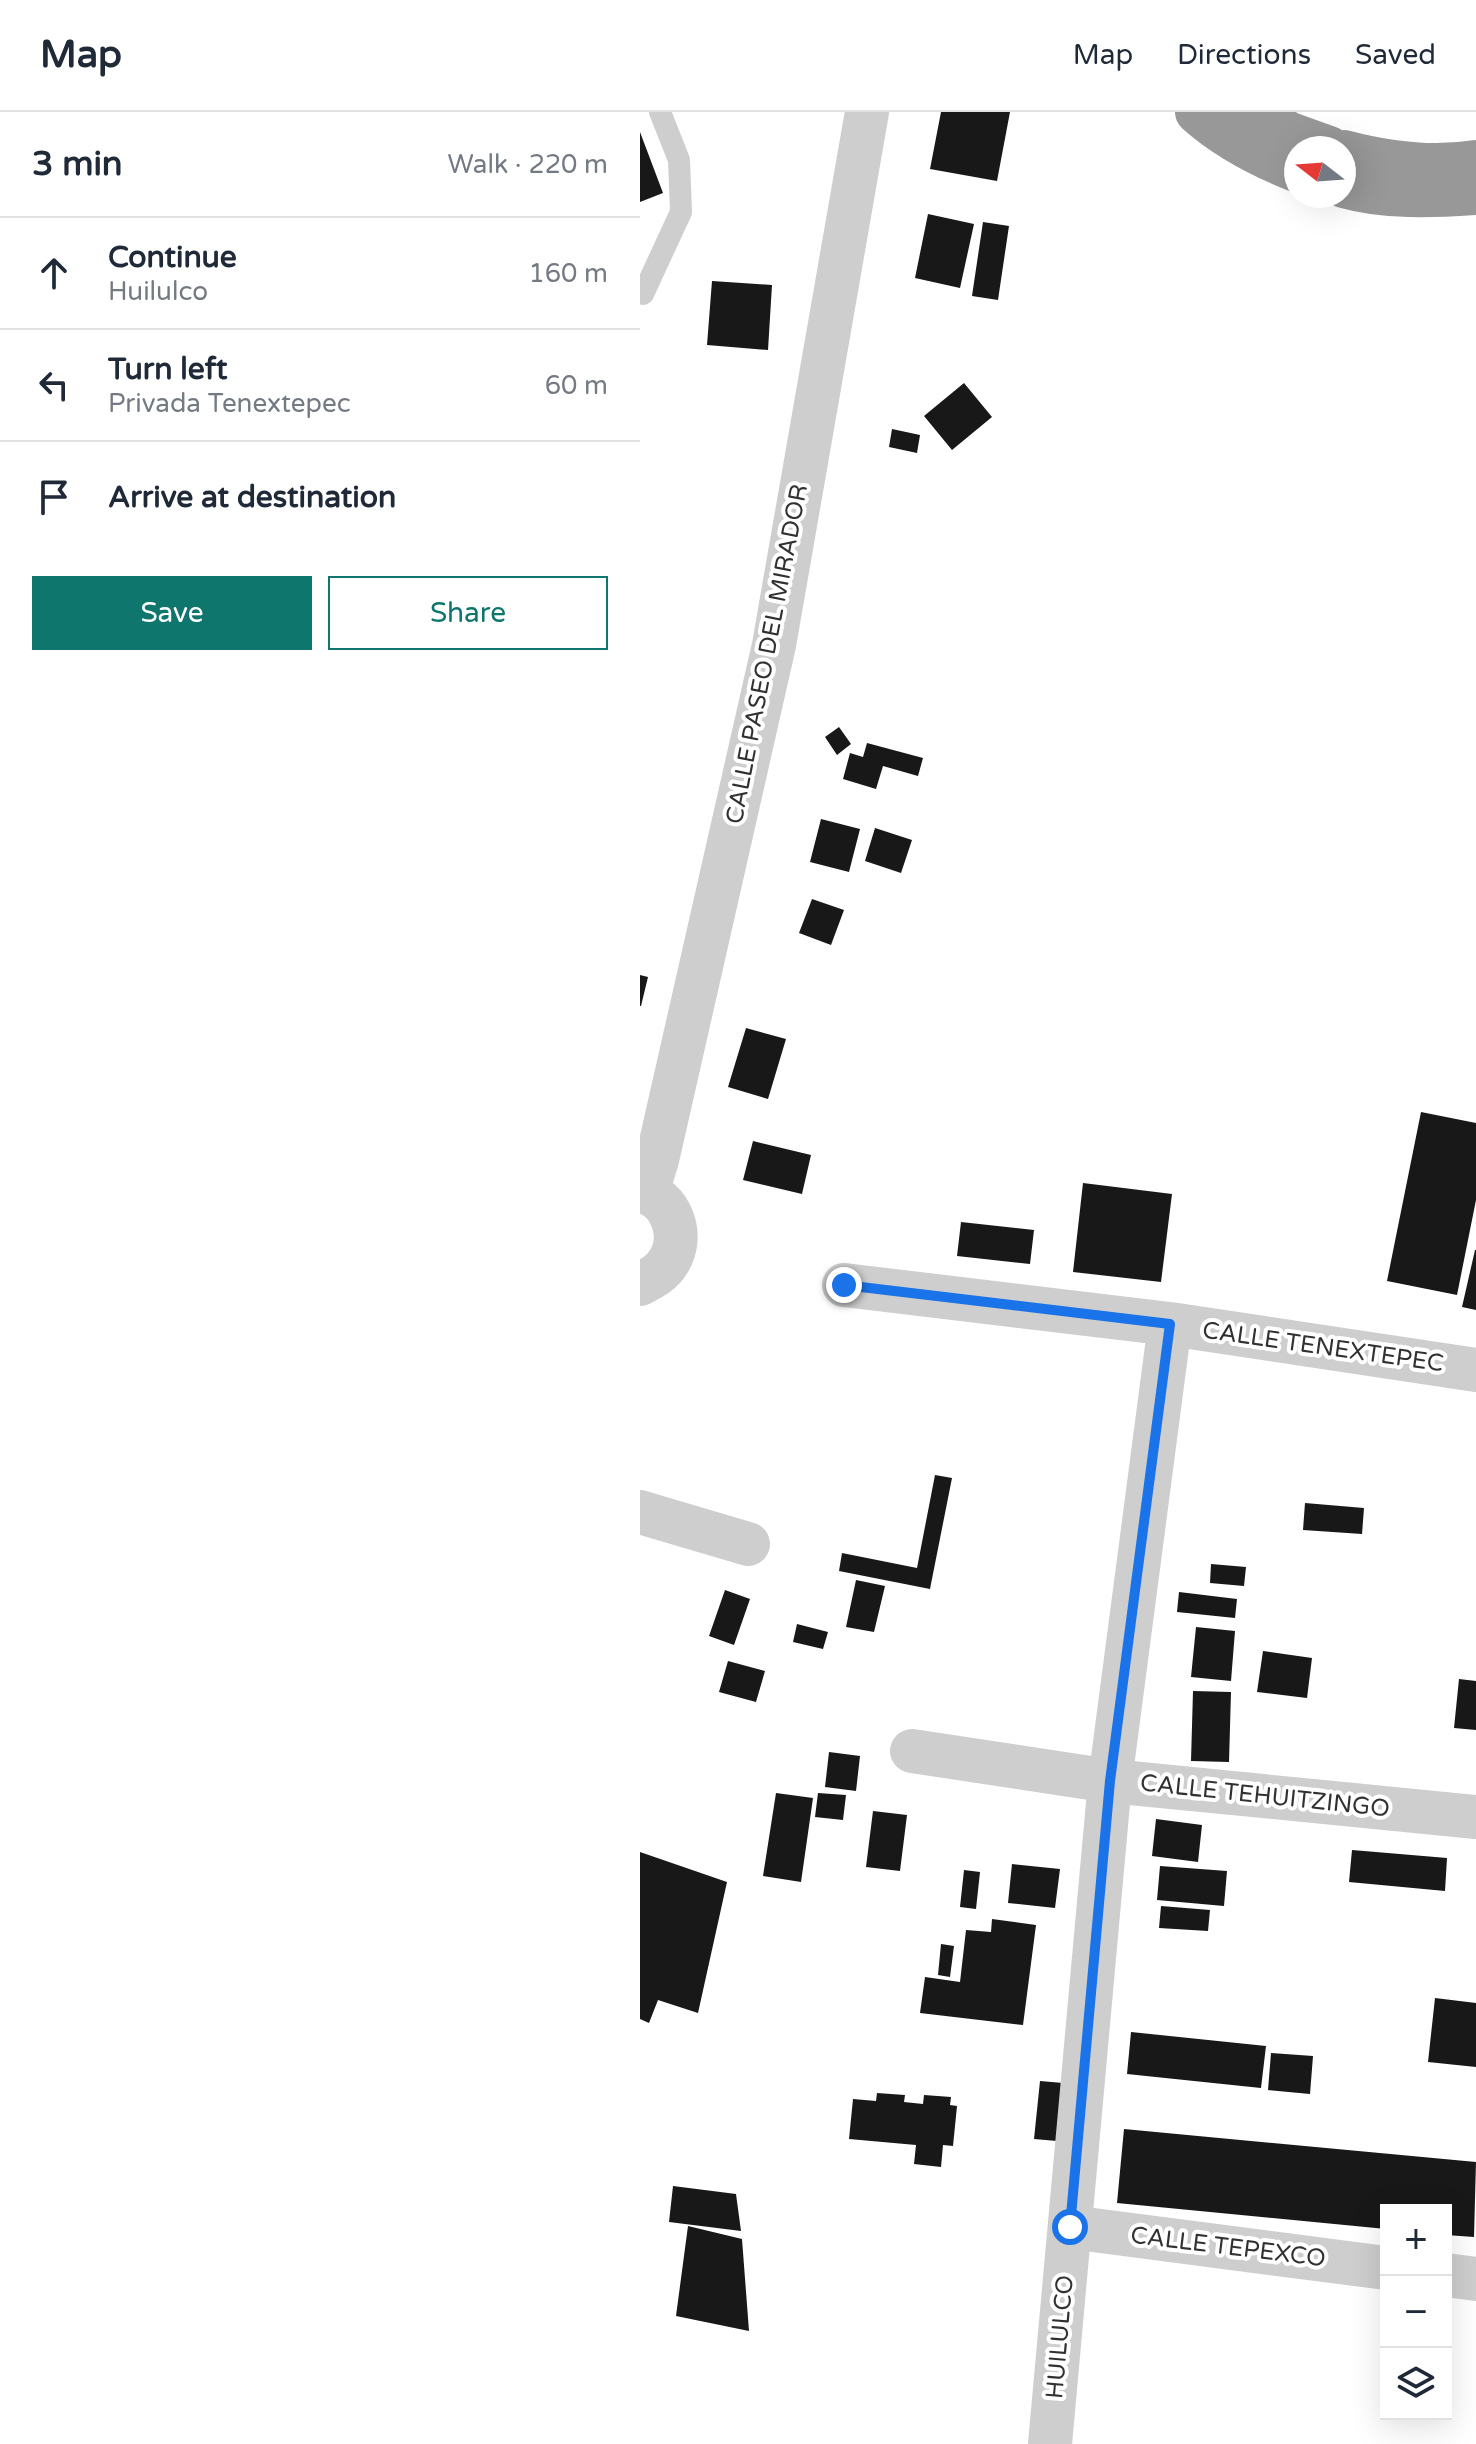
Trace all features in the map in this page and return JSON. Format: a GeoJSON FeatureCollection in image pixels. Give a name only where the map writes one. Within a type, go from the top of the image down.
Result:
{"type":"FeatureCollection","features":[{"type":"Feature","properties":{"kind":"highway"},"geometry":{"type":"LineString","coordinates":[[1197,112],[1236,141],[1284,166]]}},
{"type":"Feature","properties":{"kind":"highway"},"geometry":{"type":"LineString","coordinates":[[1250,112],[1296,136]]}},
{"type":"Feature","properties":{"kind":"highway"},"geometry":{"type":"LineString","coordinates":[[1356,154],[1402,163],[1476,162]]}},
{"type":"Feature","properties":{"kind":"highway"},"geometry":{"type":"LineString","coordinates":[[1356,188],[1390,194],[1434,196],[1476,193]]}},
{"type":"Feature","properties":{"kind":"street","name":"CALLE PASEO DEL MIRADOR"},"geometry":{"type":"LineString","coordinates":[[643,1192],[661,1145],[774,645],[867,112]]}},
{"type":"Feature","properties":{"kind":"street"},"geometry":{"type":"LineString","coordinates":[[640,1284],[658,1275],[671,1260],[677,1240],[674,1220],[663,1203],[643,1192]]}},
{"type":"Feature","properties":{"kind":"street","name":"CALLE TENEXTEPEC"},"geometry":{"type":"LineString","coordinates":[[844,1285],[1170,1324],[1476,1370]]}},
{"type":"Feature","properties":{"kind":"street","name":"HUILULCO"},"geometry":{"type":"LineString","coordinates":[[1050,2444],[1110,1781],[1170,1324]]}},
{"type":"Feature","properties":{"kind":"street"},"geometry":{"type":"LineString","coordinates":[[640,1512],[748,1544]]}},
{"type":"Feature","properties":{"kind":"street","name":"CALLE TEHUITZINGO"},"geometry":{"type":"LineString","coordinates":[[912,1751],[1110,1781],[1476,1817]]}},
{"type":"Feature","properties":{"kind":"street","name":"CALLE TEPEXCO"},"geometry":{"type":"LineString","coordinates":[[1070,2227],[1380,2267]]}},
{"type":"Feature","properties":{"kind":"street"},"geometry":{"type":"LineString","coordinates":[[1452,2276],[1476,2279]]}},
{"type":"Feature","properties":{"kind":"lane"},"geometry":{"type":"LineString","coordinates":[[643,294],[681,212],[679,160],[660,112]]}},
{"type":"Feature","properties":{"kind":"building"},"geometry":{"type":"Polygon","coordinates":[[[941,112],[1010,112],[997,181],[930,169],[941,112]]]}},
{"type":"Feature","properties":{"kind":"building"},"geometry":{"type":"Polygon","coordinates":[[[640,132],[663,193],[640,202],[640,132]]]}},
{"type":"Feature","properties":{"kind":"building"},"geometry":{"type":"Polygon","coordinates":[[[928,214],[974,224],[960,288],[915,278],[928,214]]]}},
{"type":"Feature","properties":{"kind":"building"},"geometry":{"type":"Polygon","coordinates":[[[983,222],[1009,226],[998,300],[972,296],[983,222]]]}},
{"type":"Feature","properties":{"kind":"building"},"geometry":{"type":"Polygon","coordinates":[[[712,281],[772,285],[768,350],[707,345],[712,281]]]}},
{"type":"Feature","properties":{"kind":"building"},"geometry":{"type":"Polygon","coordinates":[[[964,383],[992,417],[952,450],[924,416],[964,383]]]}},
{"type":"Feature","properties":{"kind":"building"},"geometry":{"type":"Polygon","coordinates":[[[892,429],[920,435],[917,453],[889,447],[892,429]]]}},
{"type":"Feature","properties":{"kind":"building"},"geometry":{"type":"Polygon","coordinates":[[[839,727],[851,744],[837,755],[825,737],[839,727]]]}},
{"type":"Feature","properties":{"kind":"building"},"geometry":{"type":"Polygon","coordinates":[[[867,743],[923,758],[918,776],[883,766],[876,789],[843,779],[850,753],[863,757],[867,743]]]}},
{"type":"Feature","properties":{"kind":"building"},"geometry":{"type":"Polygon","coordinates":[[[821,819],[860,829],[849,872],[810,862],[821,819]]]}},
{"type":"Feature","properties":{"kind":"building"},"geometry":{"type":"Polygon","coordinates":[[[875,828],[912,840],[901,873],[865,861],[875,828]]]}},
{"type":"Feature","properties":{"kind":"building"},"geometry":{"type":"Polygon","coordinates":[[[812,899],[844,910],[831,945],[799,933],[812,899]]]}},
{"type":"Feature","properties":{"kind":"building"},"geometry":{"type":"Polygon","coordinates":[[[640,975],[648,977],[641,1006],[640,1006],[640,975]]]}},
{"type":"Feature","properties":{"kind":"building"},"geometry":{"type":"Polygon","coordinates":[[[746,1028],[786,1039],[768,1099],[728,1087],[746,1028]]]}},
{"type":"Feature","properties":{"kind":"building"},"geometry":{"type":"Polygon","coordinates":[[[1421,1112],[1476,1123],[1476,1200],[1457,1295],[1387,1281],[1421,1112]]]}},
{"type":"Feature","properties":{"kind":"building"},"geometry":{"type":"Polygon","coordinates":[[[753,1141],[811,1155],[802,1194],[743,1180],[753,1141]]]}},
{"type":"Feature","properties":{"kind":"building"},"geometry":{"type":"Polygon","coordinates":[[[1083,1183],[1172,1194],[1161,1282],[1073,1272],[1083,1183]]]}},
{"type":"Feature","properties":{"kind":"building"},"geometry":{"type":"Polygon","coordinates":[[[961,1222],[1034,1230],[1030,1264],[957,1256],[961,1222]]]}},
{"type":"Feature","properties":{"kind":"building"},"geometry":{"type":"Polygon","coordinates":[[[1476,1250],[1476,1310],[1462,1307],[1476,1250]]]}},
{"type":"Feature","properties":{"kind":"building"},"geometry":{"type":"Polygon","coordinates":[[[935,1475],[952,1478],[930,1589],[839,1571],[842,1553],[917,1568],[935,1475]]]}},
{"type":"Feature","properties":{"kind":"building"},"geometry":{"type":"Polygon","coordinates":[[[1305,1503],[1364,1508],[1362,1534],[1303,1530],[1305,1503]]]}},
{"type":"Feature","properties":{"kind":"building"},"geometry":{"type":"Polygon","coordinates":[[[1211,1564],[1246,1567],[1244,1586],[1210,1583],[1211,1564]]]}},
{"type":"Feature","properties":{"kind":"building"},"geometry":{"type":"Polygon","coordinates":[[[856,1580],[885,1586],[874,1632],[846,1627],[856,1580]]]}},
{"type":"Feature","properties":{"kind":"building"},"geometry":{"type":"Polygon","coordinates":[[[725,1590],[750,1599],[734,1645],[709,1636],[725,1590]]]}},
{"type":"Feature","properties":{"kind":"building"},"geometry":{"type":"Polygon","coordinates":[[[1179,1592],[1237,1599],[1235,1618],[1177,1612],[1179,1592]]]}},
{"type":"Feature","properties":{"kind":"building"},"geometry":{"type":"Polygon","coordinates":[[[797,1624],[828,1632],[823,1649],[793,1642],[797,1624]]]}},
{"type":"Feature","properties":{"kind":"building"},"geometry":{"type":"Polygon","coordinates":[[[1196,1627],[1235,1631],[1231,1681],[1191,1677],[1196,1627]]]}},
{"type":"Feature","properties":{"kind":"building"},"geometry":{"type":"Polygon","coordinates":[[[1263,1651],[1312,1658],[1307,1698],[1257,1692],[1263,1651]]]}},
{"type":"Feature","properties":{"kind":"building"},"geometry":{"type":"Polygon","coordinates":[[[728,1661],[765,1671],[756,1702],[719,1692],[728,1661]]]}},
{"type":"Feature","properties":{"kind":"building"},"geometry":{"type":"Polygon","coordinates":[[[1459,1679],[1476,1681],[1476,1730],[1454,1728],[1459,1679]]]}},
{"type":"Feature","properties":{"kind":"building"},"geometry":{"type":"Polygon","coordinates":[[[1193,1691],[1231,1692],[1229,1762],[1191,1761],[1193,1691]]]}},
{"type":"Feature","properties":{"kind":"building"},"geometry":{"type":"Polygon","coordinates":[[[829,1752],[860,1756],[856,1791],[825,1787],[829,1752]]]}},
{"type":"Feature","properties":{"kind":"building"},"geometry":{"type":"Polygon","coordinates":[[[776,1793],[813,1798],[801,1882],[763,1876],[776,1793]]]}},
{"type":"Feature","properties":{"kind":"building"},"geometry":{"type":"Polygon","coordinates":[[[818,1793],[846,1795],[843,1820],[815,1817],[818,1793]]]}},
{"type":"Feature","properties":{"kind":"building"},"geometry":{"type":"Polygon","coordinates":[[[873,1811],[907,1815],[900,1871],[866,1867],[873,1811]]]}},
{"type":"Feature","properties":{"kind":"building"},"geometry":{"type":"Polygon","coordinates":[[[1156,1819],[1202,1825],[1198,1862],[1152,1856],[1156,1819]]]}},
{"type":"Feature","properties":{"kind":"building"},"geometry":{"type":"Polygon","coordinates":[[[1352,1850],[1447,1858],[1445,1891],[1349,1882],[1352,1850]]]}},
{"type":"Feature","properties":{"kind":"building"},"geometry":{"type":"Polygon","coordinates":[[[640,1852],[727,1882],[698,2013],[658,2000],[649,2023],[640,2019],[640,1852]]]}},
{"type":"Feature","properties":{"kind":"building"},"geometry":{"type":"Polygon","coordinates":[[[1012,1864],[1060,1869],[1055,1908],[1008,1903],[1012,1864]]]}},
{"type":"Feature","properties":{"kind":"building"},"geometry":{"type":"Polygon","coordinates":[[[1160,1866],[1227,1871],[1224,1906],[1157,1900],[1160,1866]]]}},
{"type":"Feature","properties":{"kind":"building"},"geometry":{"type":"Polygon","coordinates":[[[964,1870],[980,1872],[976,1909],[960,1907],[964,1870]]]}},
{"type":"Feature","properties":{"kind":"building"},"geometry":{"type":"Polygon","coordinates":[[[1161,1906],[1210,1910],[1208,1931],[1159,1928],[1161,1906]]]}},
{"type":"Feature","properties":{"kind":"building"},"geometry":{"type":"Polygon","coordinates":[[[992,1919],[1036,1925],[1023,2025],[920,2013],[925,1977],[960,1982],[966,1930],[991,1932],[992,1919]]]}},
{"type":"Feature","properties":{"kind":"building"},"geometry":{"type":"Polygon","coordinates":[[[941,1944],[954,1946],[950,1977],[938,1975],[941,1944]]]}},
{"type":"Feature","properties":{"kind":"building"},"geometry":{"type":"Polygon","coordinates":[[[1435,1998],[1476,2003],[1476,2067],[1428,2062],[1435,1998]]]}},
{"type":"Feature","properties":{"kind":"building"},"geometry":{"type":"Polygon","coordinates":[[[1131,2032],[1266,2046],[1261,2088],[1127,2074],[1131,2032]]]}},
{"type":"Feature","properties":{"kind":"building"},"geometry":{"type":"Polygon","coordinates":[[[1271,2053],[1313,2056],[1310,2094],[1268,2090],[1271,2053]]]}},
{"type":"Feature","properties":{"kind":"building"},"geometry":{"type":"Polygon","coordinates":[[[1040,2081],[1063,2083],[1057,2141],[1034,2139],[1040,2081]]]}},
{"type":"Feature","properties":{"kind":"building"},"geometry":{"type":"Polygon","coordinates":[[[877,2093],[905,2095],[904,2102],[923,2104],[924,2095],[951,2097],[950,2105],[957,2106],[953,2146],[943,2145],[941,2167],[914,2164],[916,2145],[849,2139],[853,2099],[876,2101],[877,2093]]]}},
{"type":"Feature","properties":{"kind":"building"},"geometry":{"type":"Polygon","coordinates":[[[1124,2129],[1476,2162],[1474,2237],[1452,2235],[1452,2204],[1380,2204],[1380,2228],[1117,2203],[1124,2129]]]}},
{"type":"Feature","properties":{"kind":"building"},"geometry":{"type":"Polygon","coordinates":[[[673,2186],[736,2194],[741,2231],[669,2222],[673,2186]]]}},
{"type":"Feature","properties":{"kind":"building"},"geometry":{"type":"Polygon","coordinates":[[[688,2226],[742,2239],[749,2331],[676,2316],[688,2226]]]}},
{"type":"Feature","properties":{"kind":"route"},"geometry":{"type":"LineString","coordinates":[[844,1285],[1170,1324],[1110,1781],[1070,2227]]}}]}
